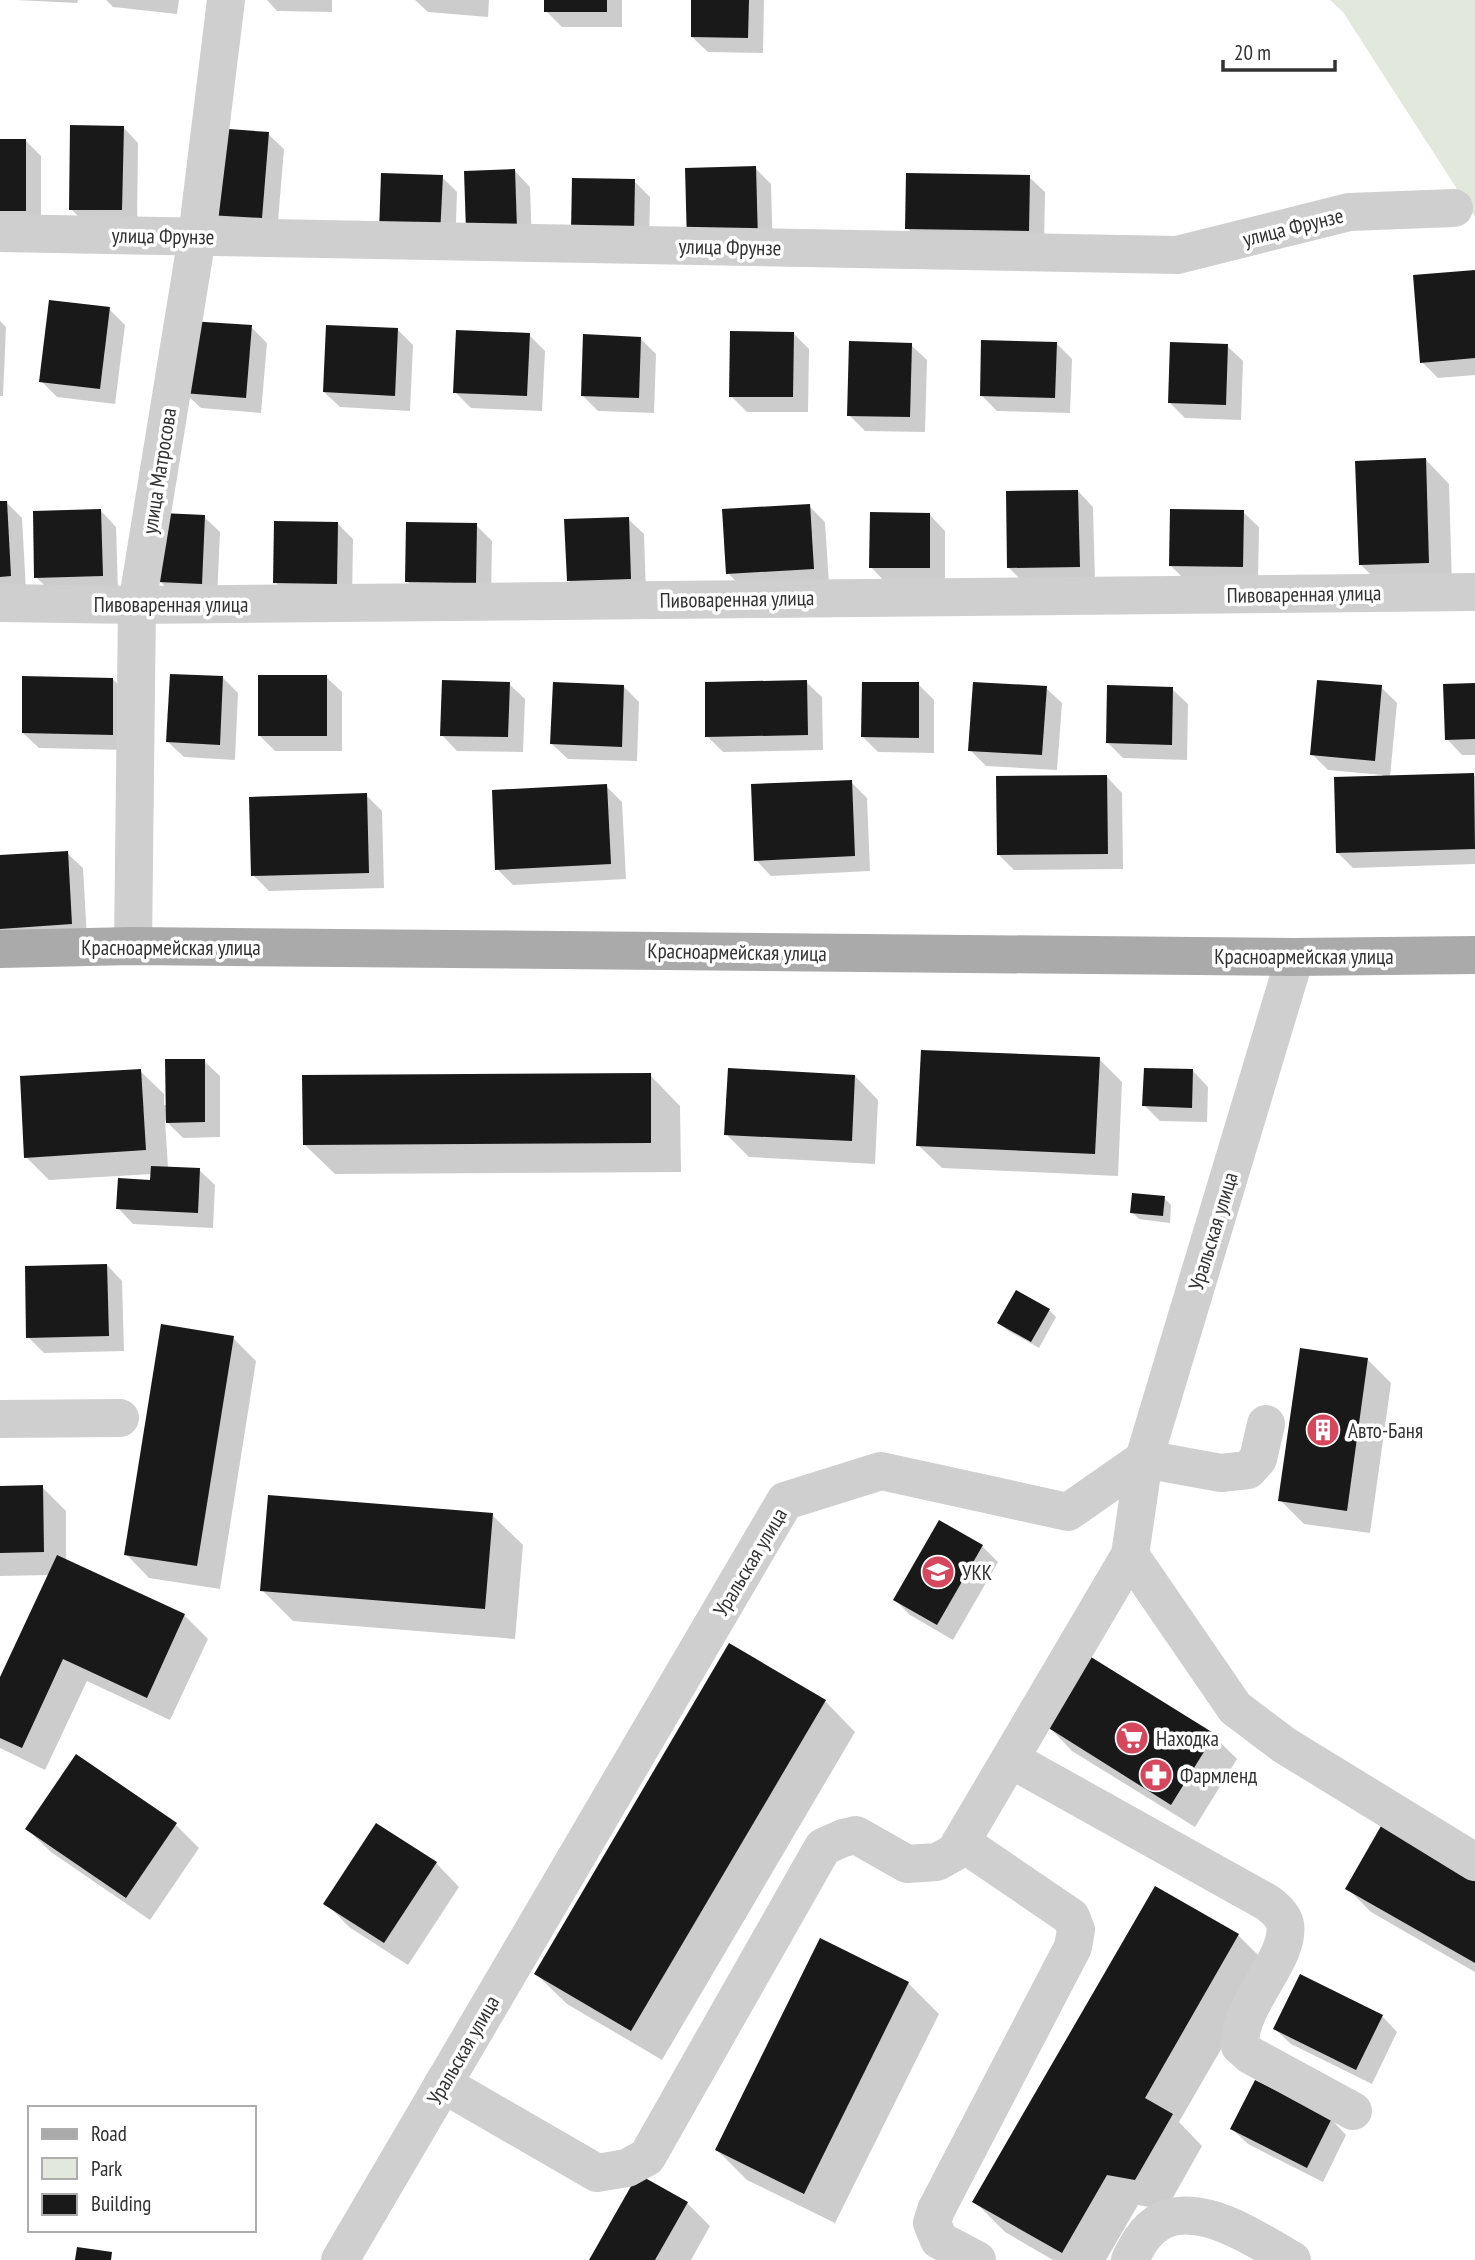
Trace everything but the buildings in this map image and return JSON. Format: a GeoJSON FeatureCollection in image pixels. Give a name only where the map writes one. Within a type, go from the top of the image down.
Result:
{"type":"FeatureCollection","features":[{"type":"Feature","properties":{"kind":"main road","name":"Красноармейская улица"},"geometry":{"type":"LineString","coordinates":[[0,949],[133,946],[1295,957],[1475,955]]}},
{"type":"Feature","properties":{"kind":"street","name":"улица Матросова"},"geometry":{"type":"LineString","coordinates":[[133,946],[137,605],[197,237],[226,0]]}},
{"type":"Feature","properties":{"kind":"street","name":"улица Фрунзе"},"geometry":{"type":"LineString","coordinates":[[0,233],[1177,255],[1349,212],[1454,208]]}},
{"type":"Feature","properties":{"kind":"street","name":"Пивоваренная улица"},"geometry":{"type":"LineString","coordinates":[[0,603],[137,605],[1475,592]]}},
{"type":"Feature","properties":{"kind":"street","name":"Уральская улица"},"geometry":{"type":"LineString","coordinates":[[340,2260],[785,1501],[881,1471],[1068,1512],[1144,1460],[1295,957]]}},
{"type":"Feature","properties":{"kind":"street"},"geometry":{"type":"LineString","coordinates":[[0,1419],[120,1418]]}},
{"type":"Feature","properties":{"kind":"street"},"geometry":{"type":"LineString","coordinates":[[443,2084],[597,2174],[627,2168],[647,2157],[823,1847],[856,1835],[907,1864],[937,1862],[955,1852],[1130,1555],[1144,1460],[1221,1473],[1248,1470],[1258,1459],[1266,1424]]}},
{"type":"Feature","properties":{"kind":"street"},"geometry":{"type":"LineString","coordinates":[[1130,1555],[1235,1708],[1284,1745],[1475,1862]]}},
{"type":"Feature","properties":{"kind":"street"},"geometry":{"type":"LineString","coordinates":[[1010,1759],[1268,1903],[1278,1912],[1285,1922],[1284,1943],[1242,2024],[1240,2046],[1250,2055],[1353,2110]]}},
{"type":"Feature","properties":{"kind":"street"},"geometry":{"type":"LineString","coordinates":[[961,1842],[1072,1917],[1076,1930],[1073,1947],[936,2210],[932,2223],[939,2240],[977,2260]]}},
{"type":"Feature","properties":{"kind":"street"},"geometry":{"type":"LineString","coordinates":[[1130,2260],[1144,2235],[1159,2223],[1176,2215],[1204,2217],[1236,2228],[1292,2260]]}},
{"type":"Feature","properties":{"kind":"green space"},"geometry":{"type":"Polygon","coordinates":[[[1330,0],[1475,0],[1475,217],[1343,12],[1330,0]]]}},
{"type":"Feature","properties":{"kind":"place","name":"Авто-Баня"},"geometry":{"type":"Point","coordinates":[1323,1430]}},
{"type":"Feature","properties":{"kind":"place","name":"УКК"},"geometry":{"type":"Point","coordinates":[938,1572]}},
{"type":"Feature","properties":{"kind":"place","name":"Находка"},"geometry":{"type":"Point","coordinates":[1132,1738]}},
{"type":"Feature","properties":{"kind":"place","name":"Фармленд"},"geometry":{"type":"Point","coordinates":[1156,1775]}}]}
